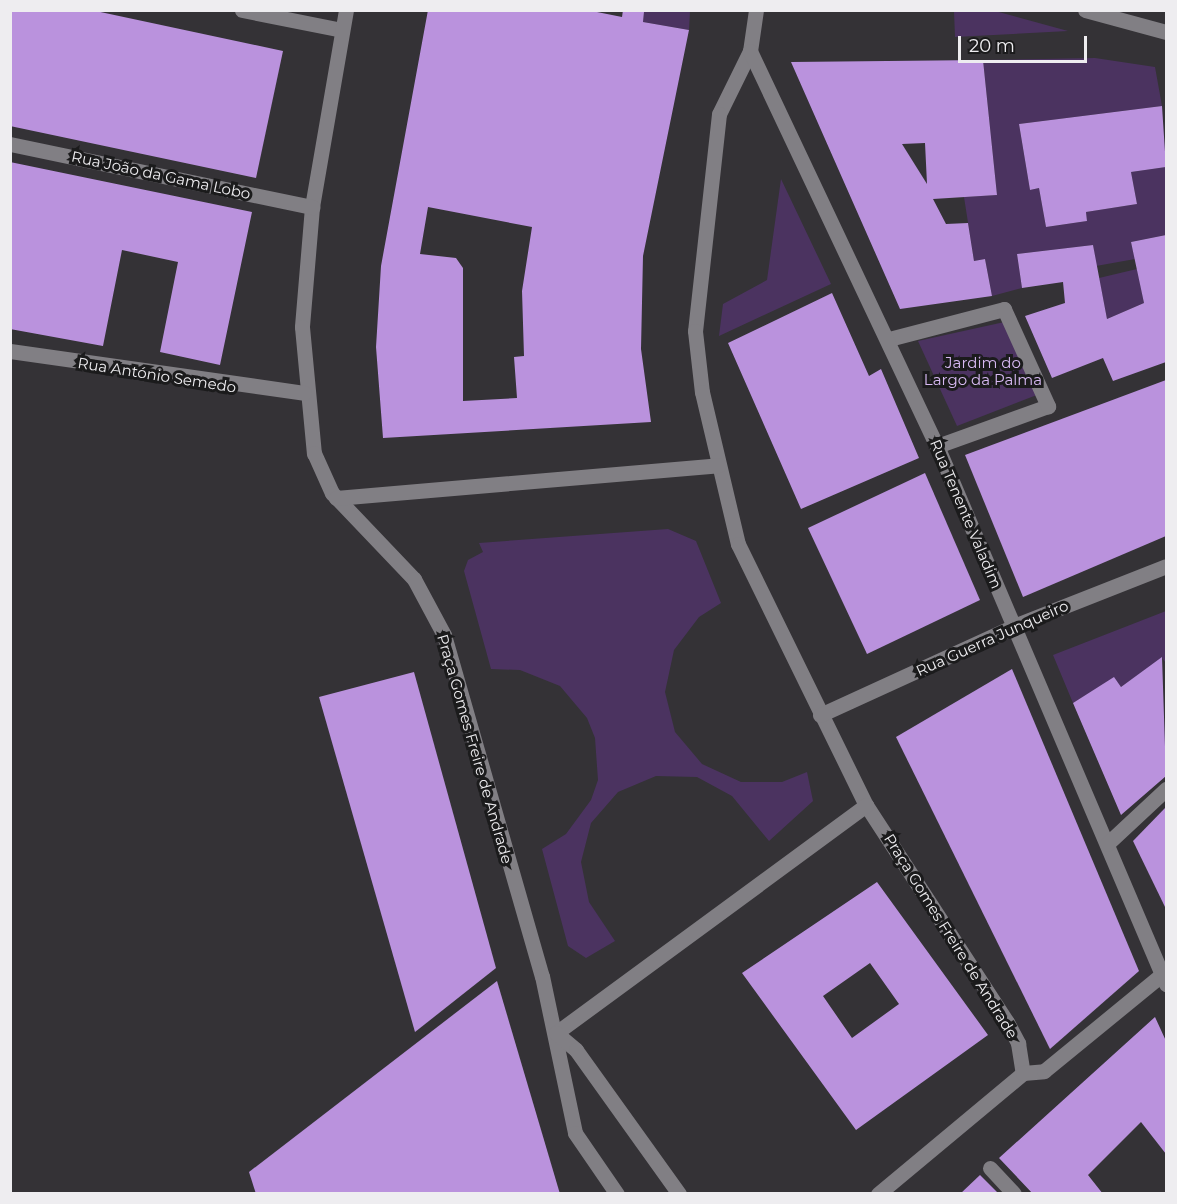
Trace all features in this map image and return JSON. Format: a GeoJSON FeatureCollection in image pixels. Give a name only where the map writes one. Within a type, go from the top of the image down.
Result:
{"type":"FeatureCollection","features":[{"type":"Feature","properties":{"kind":"street"},"geometry":{"type":"LineString","coordinates":[[242,10],[342,30]]}},
{"type":"Feature","properties":{"kind":"street","name":"Praça Gomes Freire de Andrade"},"geometry":{"type":"LineString","coordinates":[[346,10],[312,207],[302,327],[304,393],[314,453],[336,498],[414,579],[444,635],[556,1033],[562,1093],[575,1133],[617,1194]]}},
{"type":"Feature","properties":{"kind":"street","name":"Praça Gomes Freire de Andrade"},"geometry":{"type":"LineString","coordinates":[[756,10],[750,51],[719,114],[695,331],[719,465],[738,544],[866,805],[1007,1022],[1018,1043],[1023,1072]]}},
{"type":"Feature","properties":{"kind":"street"},"geometry":{"type":"LineString","coordinates":[[1085,10],[1167,32]]}},
{"type":"Feature","properties":{"kind":"street","name":"Rua Tenente Valadim"},"geometry":{"type":"LineString","coordinates":[[750,51],[889,339],[1165,976]]}},
{"type":"Feature","properties":{"kind":"street","name":"Rua João da Gama Lobo"},"geometry":{"type":"LineString","coordinates":[[10,144],[312,207]]}},
{"type":"Feature","properties":{"kind":"street"},"geometry":{"type":"LineString","coordinates":[[889,339],[1004,309],[1047,406],[937,446]]}},
{"type":"Feature","properties":{"kind":"street","name":"Rua António Semedo"},"geometry":{"type":"LineString","coordinates":[[10,351],[304,393]]}},
{"type":"Feature","properties":{"kind":"street"},"geometry":{"type":"LineString","coordinates":[[336,498],[719,465]]}},
{"type":"Feature","properties":{"kind":"street","name":"Rua Guerra Junqueiro"},"geometry":{"type":"LineString","coordinates":[[820,715],[1014,626],[1167,566]]}},
{"type":"Feature","properties":{"kind":"street"},"geometry":{"type":"LineString","coordinates":[[1107,844],[1167,789]]}},
{"type":"Feature","properties":{"kind":"street"},"geometry":{"type":"LineString","coordinates":[[679,1194],[576,1050],[556,1033],[866,805]]}},
{"type":"Feature","properties":{"kind":"street"},"geometry":{"type":"LineString","coordinates":[[878,1194],[1023,1072],[1044,1071],[1165,976]]}},
{"type":"Feature","properties":{"kind":"street"},"geometry":{"type":"LineString","coordinates":[[990,1168],[1014,1194]]}},
{"type":"Feature","properties":{"kind":"green space"},"geometry":{"type":"Polygon","coordinates":[[[637,11],[690,11],[689,30],[643,22],[644,12],[637,11]]]}},
{"type":"Feature","properties":{"kind":"green space"},"geometry":{"type":"Polygon","coordinates":[[[954,11],[995,11],[1068,31],[955,37],[954,11]]]}},
{"type":"Feature","properties":{"kind":"green space"},"geometry":{"type":"Polygon","coordinates":[[[1095,58],[1155,67],[1162,106],[1019,124],[1030,190],[1039,188],[1046,227],[1087,221],[1086,212],[1137,204],[1131,172],[1166,167],[1166,235],[1131,242],[1135,259],[1096,266],[1093,245],[1017,254],[1022,288],[992,296],[985,259],[974,261],[964,197],[997,195],[983,60],[1095,58]]]}},
{"type":"Feature","properties":{"kind":"green space"},"geometry":{"type":"Polygon","coordinates":[[[781,179],[831,284],[719,336],[723,304],[767,280],[781,179]]]}},
{"type":"Feature","properties":{"kind":"green space"},"geometry":{"type":"Polygon","coordinates":[[[1137,269],[1144,303],[1107,319],[1099,278],[1137,269]]]}},
{"type":"Feature","properties":{"kind":"green space","name":"Jardim do Largo da Palma"},"geometry":{"type":"Polygon","coordinates":[[[1009,321],[1042,393],[957,426],[918,341],[1009,321]]]}},
{"type":"Feature","properties":{"kind":"green space"},"geometry":{"type":"Polygon","coordinates":[[[668,529],[696,541],[721,603],[699,617],[674,650],[665,692],[675,732],[702,764],[741,782],[782,782],[807,772],[813,801],[769,841],[732,796],[697,777],[656,776],[618,792],[591,823],[581,862],[589,902],[615,941],[586,958],[568,946],[542,849],[566,834],[591,800],[598,780],[595,738],[587,718],[560,686],[520,670],[491,669],[464,571],[468,560],[483,552],[479,543],[668,529]]]}},
{"type":"Feature","properties":{"kind":"green space"},"geometry":{"type":"Polygon","coordinates":[[[1166,611],[1166,663],[1162,658],[1121,687],[1114,678],[1073,703],[1053,655],[1166,611]]]}},
{"type":"Feature","properties":{"kind":"building"},"geometry":{"type":"Polygon","coordinates":[[[10,10],[91,10],[283,51],[256,178],[10,126],[10,10]]]}},
{"type":"Feature","properties":{"kind":"building"},"geometry":{"type":"Polygon","coordinates":[[[428,10],[587,10],[622,17],[623,10],[637,10],[644,12],[643,22],[689,30],[643,256],[641,349],[651,422],[383,438],[376,347],[381,266],[428,10]],[[428,207],[420,254],[456,258],[463,268],[463,401],[517,398],[514,357],[524,356],[522,291],[532,227],[428,207]]]}},
{"type":"Feature","properties":{"kind":"building"},"geometry":{"type":"Polygon","coordinates":[[[983,60],[997,195],[933,199],[946,224],[968,223],[974,261],[985,259],[992,296],[900,309],[791,62],[983,60]],[[925,143],[902,144],[927,184],[925,143]]]}},
{"type":"Feature","properties":{"kind":"building"},"geometry":{"type":"Polygon","coordinates":[[[1162,106],[1166,167],[1131,172],[1137,204],[1086,212],[1087,221],[1046,227],[1039,188],[1030,190],[1019,124],[1162,106]]]}},
{"type":"Feature","properties":{"kind":"building"},"geometry":{"type":"Polygon","coordinates":[[[10,162],[252,212],[220,365],[160,352],[178,262],[122,250],[103,346],[10,329],[10,162]]]}},
{"type":"Feature","properties":{"kind":"building"},"geometry":{"type":"Polygon","coordinates":[[[1166,235],[1166,362],[1113,381],[1103,358],[1052,378],[1025,316],[1065,303],[1063,282],[1022,288],[1017,254],[1093,245],[1107,319],[1144,303],[1131,242],[1166,235]]]}},
{"type":"Feature","properties":{"kind":"building"},"geometry":{"type":"Polygon","coordinates":[[[832,293],[869,376],[881,369],[919,458],[801,509],[728,343],[832,293]]]}},
{"type":"Feature","properties":{"kind":"building"},"geometry":{"type":"Polygon","coordinates":[[[1166,380],[1166,536],[1023,597],[965,455],[1166,380]]]}},
{"type":"Feature","properties":{"kind":"building"},"geometry":{"type":"Polygon","coordinates":[[[925,473],[980,600],[867,654],[808,528],[925,473]]]}},
{"type":"Feature","properties":{"kind":"building"},"geometry":{"type":"Polygon","coordinates":[[[1162,657],[1166,776],[1121,815],[1073,703],[1114,677],[1121,687],[1162,657]]]}},
{"type":"Feature","properties":{"kind":"building"},"geometry":{"type":"Polygon","coordinates":[[[1012,669],[1139,971],[1050,1049],[896,737],[1012,669]]]}},
{"type":"Feature","properties":{"kind":"building"},"geometry":{"type":"Polygon","coordinates":[[[414,672],[496,968],[415,1032],[319,697],[414,672]]]}},
{"type":"Feature","properties":{"kind":"building"},"geometry":{"type":"Polygon","coordinates":[[[1166,807],[1166,909],[1133,841],[1166,807]]]}},
{"type":"Feature","properties":{"kind":"building"},"geometry":{"type":"Polygon","coordinates":[[[877,882],[988,1035],[856,1130],[742,973],[877,882]],[[870,963],[823,996],[852,1038],[899,1004],[870,963]]]}},
{"type":"Feature","properties":{"kind":"building"},"geometry":{"type":"Polygon","coordinates":[[[497,981],[560,1194],[256,1194],[249,1172],[497,981]]]}},
{"type":"Feature","properties":{"kind":"building"},"geometry":{"type":"Polygon","coordinates":[[[1155,1017],[1166,1041],[1166,1154],[1141,1122],[1088,1175],[1103,1194],[1033,1194],[999,1158],[1155,1017]]]}},
{"type":"Feature","properties":{"kind":"building"},"geometry":{"type":"Polygon","coordinates":[[[980,1175],[999,1194],[960,1194],[980,1175]]]}}]}
